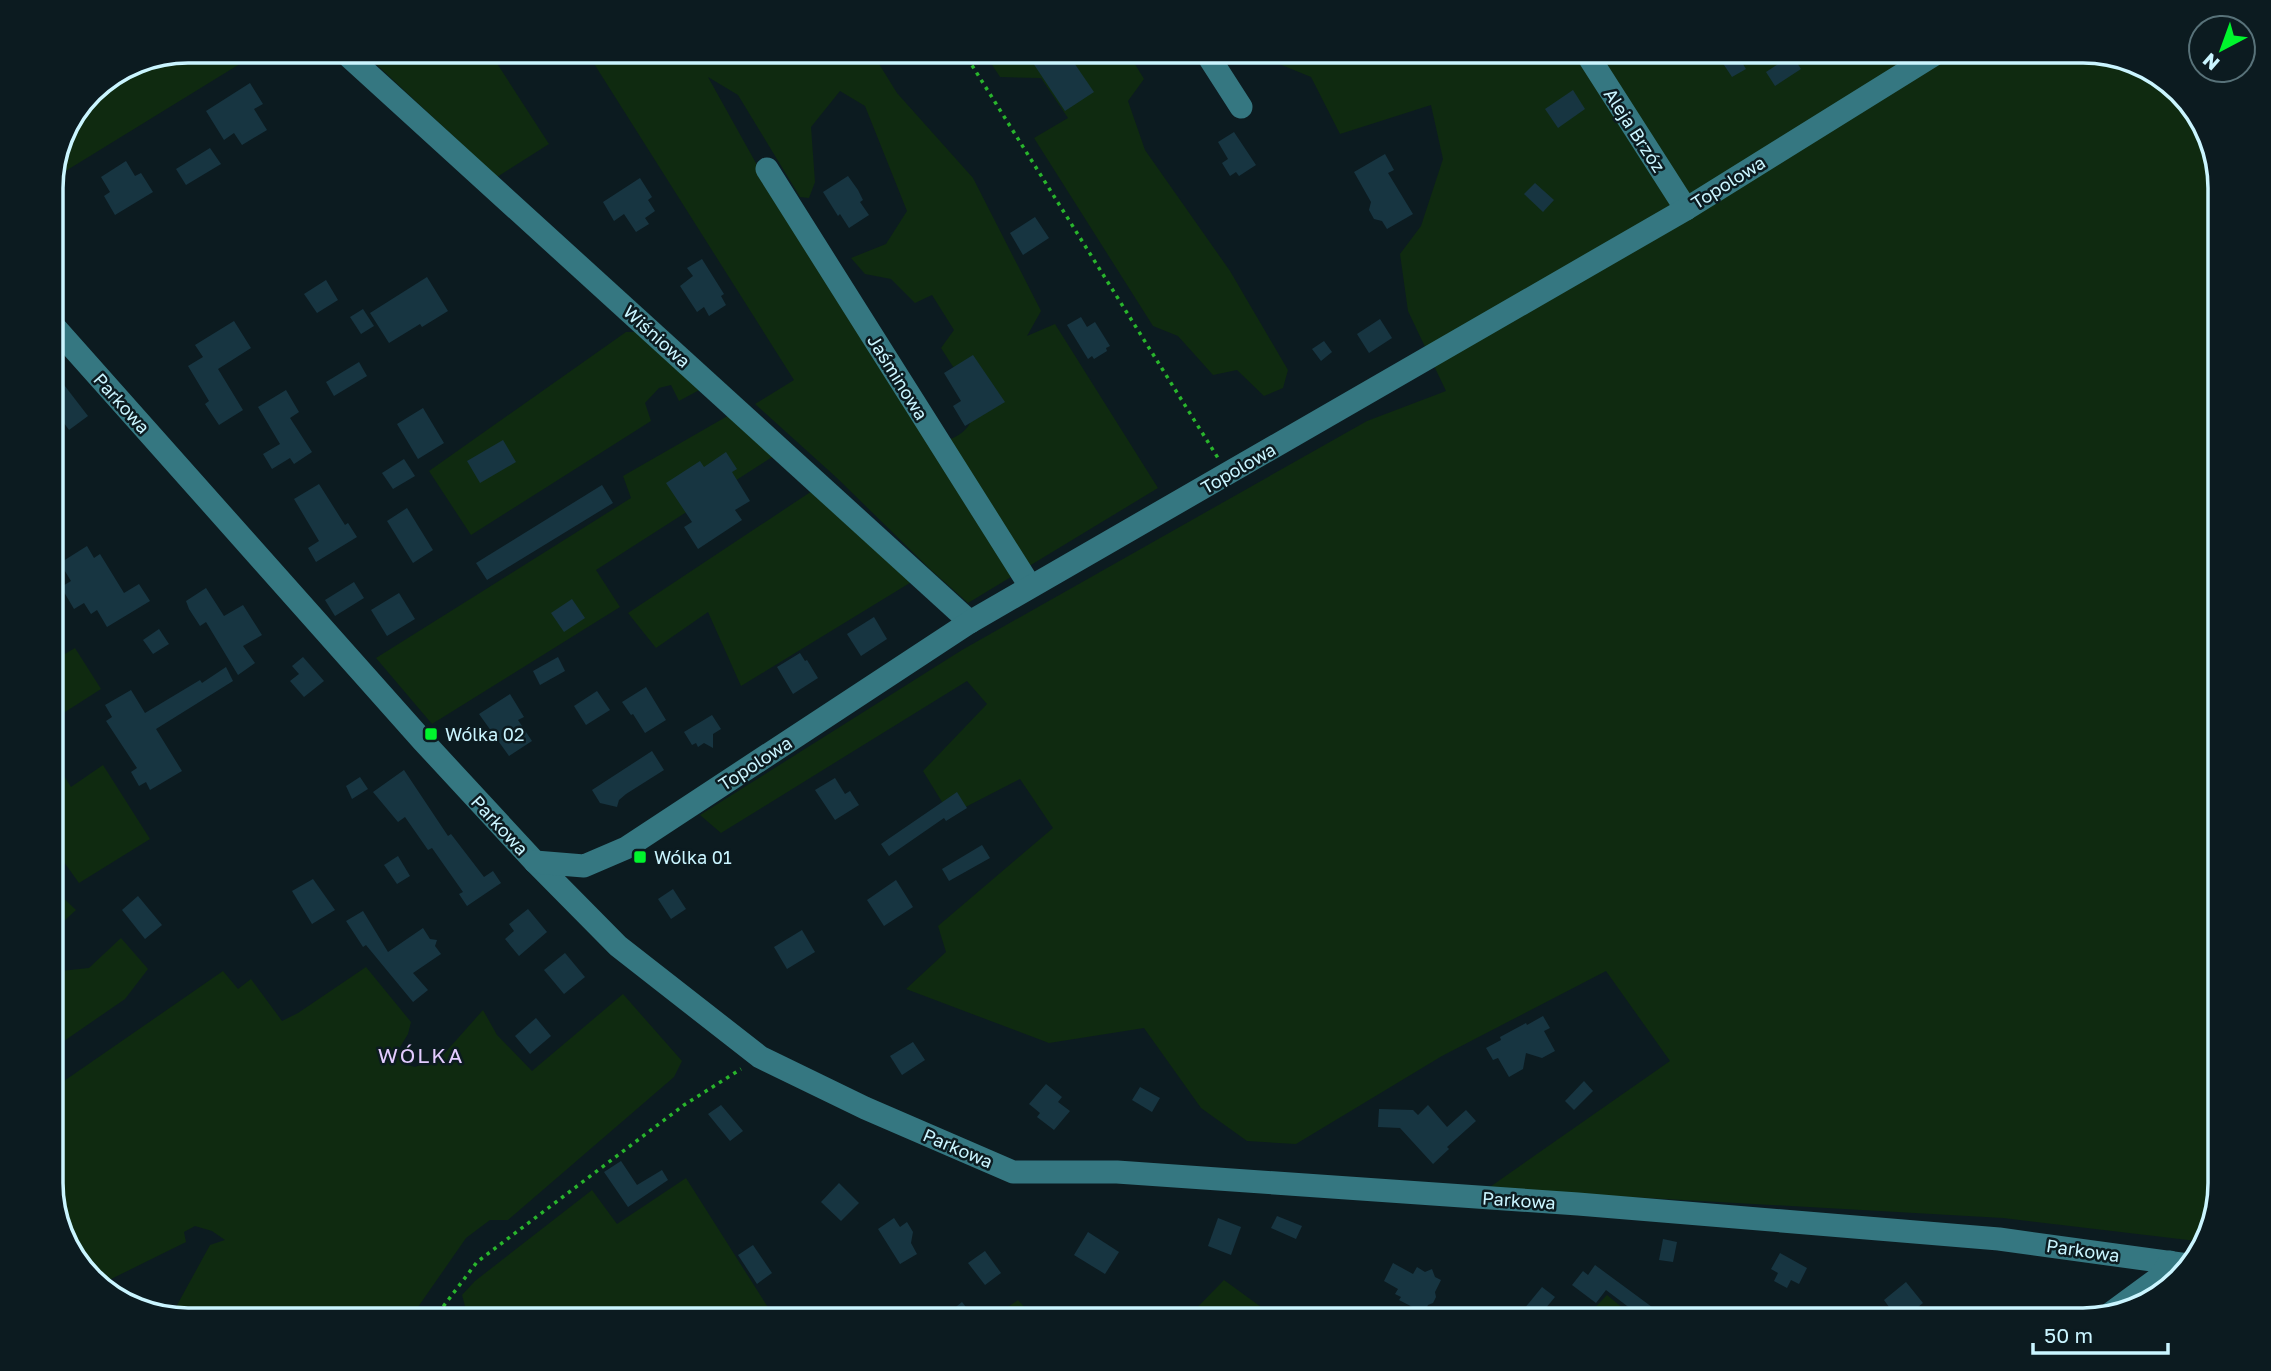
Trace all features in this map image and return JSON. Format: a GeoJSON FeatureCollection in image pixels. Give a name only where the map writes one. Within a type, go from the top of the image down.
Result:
{"type":"FeatureCollection","features":[{"type":"Feature","properties":{"kind":"street","name":"Wiśniowa"},"geometry":{"type":"LineString","coordinates":[[356,63],[970,622]]}},
{"type":"Feature","properties":{"kind":"street"},"geometry":{"type":"LineString","coordinates":[[1213,63],[1241,107]]}},
{"type":"Feature","properties":{"kind":"street","name":"Aleja Brzóz"},"geometry":{"type":"LineString","coordinates":[[1593,63],[1686,209]]}},
{"type":"Feature","properties":{"kind":"street","name":"Topolowa"},"geometry":{"type":"LineString","coordinates":[[535,862],[584,866],[626,848],[970,622],[1686,209],[1921,63]]}},
{"type":"Feature","properties":{"kind":"street","name":"Jaśminowa"},"geometry":{"type":"LineString","coordinates":[[767,169],[1030,586]]}},
{"type":"Feature","properties":{"kind":"street","name":"Parkowa"},"geometry":{"type":"LineString","coordinates":[[63,336],[423,741],[535,862],[618,946],[760,1057],[865,1108],[1013,1172],[1117,1172],[1578,1204],[1999,1239],[2178,1264]]}},
{"type":"Feature","properties":{"kind":"street"},"geometry":{"type":"LineString","coordinates":[[2129,1300],[2177,1265]]}},
{"type":"Feature","properties":{"kind":"path"},"geometry":{"type":"LineString","coordinates":[[971,63],[1228,474]]}},
{"type":"Feature","properties":{"kind":"path"},"geometry":{"type":"LineString","coordinates":[[442,1308],[477,1262],[684,1105],[760,1057]]}},
{"type":"Feature","properties":{"kind":"green space"},"geometry":{"type":"Polygon","coordinates":[[[241,63],[64,172],[72,140],[84,118],[99,99],[118,84],[163,65],[241,63]]]}},
{"type":"Feature","properties":{"kind":"green space"},"geometry":{"type":"Polygon","coordinates":[[[375,63],[497,63],[549,144],[497,177],[375,63]]]}},
{"type":"Feature","properties":{"kind":"green space"},"geometry":{"type":"Polygon","coordinates":[[[594,63],[878,63],[897,93],[973,178],[1041,311],[1027,336],[1055,324],[1158,488],[968,603],[755,404],[794,380],[594,63]],[[708,77],[795,233],[936,445],[959,435],[968,427],[977,404],[941,348],[954,330],[932,295],[915,303],[891,279],[865,274],[851,258],[886,244],[907,211],[865,106],[840,91],[811,127],[815,182],[809,198],[800,197],[738,95],[708,77]]]}},
{"type":"Feature","properties":{"kind":"green space"},"geometry":{"type":"Polygon","coordinates":[[[991,63],[1134,63],[1144,79],[1128,101],[1145,150],[1230,271],[1288,370],[1283,388],[1264,396],[1237,370],[1213,375],[1178,336],[1153,326],[1034,138],[1068,118],[1041,78],[1000,77],[991,63]]]}},
{"type":"Feature","properties":{"kind":"green space"},"geometry":{"type":"Polygon","coordinates":[[[1277,63],[2084,63],[2131,72],[2172,99],[2182,112],[2199,140],[2208,179],[2208,1184],[2204,1216],[2194,1241],[2003,1218],[1487,1189],[1670,1061],[1606,971],[1442,1056],[1296,1144],[1247,1141],[1201,1108],[1144,1028],[1049,1043],[906,989],[946,952],[938,926],[1053,828],[1020,779],[950,815],[923,771],[987,704],[967,681],[721,833],[700,815],[962,650],[1367,421],[1446,391],[1408,311],[1400,254],[1421,226],[1443,159],[1431,105],[1340,134],[1311,77],[1277,63]]]}},
{"type":"Feature","properties":{"kind":"green space"},"geometry":{"type":"Polygon","coordinates":[[[626,332],[643,332],[703,388],[679,401],[671,385],[659,388],[645,403],[651,421],[471,535],[429,471],[626,332]]]}},
{"type":"Feature","properties":{"kind":"green space"},"geometry":{"type":"Polygon","coordinates":[[[731,414],[777,454],[596,570],[620,607],[432,724],[376,658],[631,498],[623,476],[731,414]]]}},
{"type":"Feature","properties":{"kind":"green space"},"geometry":{"type":"Polygon","coordinates":[[[815,489],[913,581],[741,686],[708,612],[656,648],[628,613],[815,489]]]}},
{"type":"Feature","properties":{"kind":"green space"},"geometry":{"type":"Polygon","coordinates":[[[75,648],[101,689],[63,713],[63,655],[75,648]]]}},
{"type":"Feature","properties":{"kind":"green space"},"geometry":{"type":"Polygon","coordinates":[[[103,765],[150,839],[79,883],[63,861],[63,774],[71,787],[103,765]]]}},
{"type":"Feature","properties":{"kind":"green space"},"geometry":{"type":"Polygon","coordinates":[[[63,898],[76,910],[63,922],[63,898]]]}},
{"type":"Feature","properties":{"kind":"green space"},"geometry":{"type":"Polygon","coordinates":[[[121,938],[148,969],[125,999],[63,1042],[63,971],[89,968],[121,938]]]}},
{"type":"Feature","properties":{"kind":"green space"},"geometry":{"type":"Polygon","coordinates":[[[366,967],[411,1022],[408,1034],[397,1052],[401,1063],[415,1067],[443,1055],[483,1010],[497,1035],[532,1071],[623,994],[682,1061],[674,1077],[508,1220],[490,1220],[466,1238],[417,1308],[175,1307],[210,1245],[225,1240],[212,1231],[195,1226],[184,1232],[186,1242],[109,1280],[84,1253],[65,1208],[63,1082],[223,971],[238,989],[251,979],[282,1021],[366,967]]]}},
{"type":"Feature","properties":{"kind":"green space"},"geometry":{"type":"Polygon","coordinates":[[[686,1178],[768,1308],[465,1308],[462,1295],[475,1281],[592,1190],[617,1224],[686,1178]]]}},
{"type":"Feature","properties":{"kind":"green space"},"geometry":{"type":"Polygon","coordinates":[[[1224,1280],[1262,1308],[1197,1308],[1224,1280]]]}},
{"type":"Feature","properties":{"kind":"green space"},"geometry":{"type":"Polygon","coordinates":[[[1607,1295],[1623,1308],[1595,1308],[1607,1295]]]}},
{"type":"Feature","properties":{"kind":"green space"},"geometry":{"type":"Polygon","coordinates":[[[1018,1300],[1025,1308],[1006,1308],[1018,1300]]]}},
{"type":"Feature","properties":{"kind":"building"},"geometry":{"type":"Polygon","coordinates":[[[1033,63],[1074,63],[1094,92],[1065,111],[1033,63]]]}},
{"type":"Feature","properties":{"kind":"building"},"geometry":{"type":"Polygon","coordinates":[[[1723,63],[1742,63],[1746,69],[1732,77],[1723,63]]]}},
{"type":"Feature","properties":{"kind":"building"},"geometry":{"type":"Polygon","coordinates":[[[1780,63],[1797,63],[1801,69],[1775,86],[1766,72],[1780,63]]]}},
{"type":"Feature","properties":{"kind":"building"},"geometry":{"type":"Polygon","coordinates":[[[250,83],[263,104],[254,109],[267,130],[242,145],[234,133],[224,140],[206,111],[250,83]]]}},
{"type":"Feature","properties":{"kind":"building"},"geometry":{"type":"Polygon","coordinates":[[[1573,90],[1585,109],[1558,128],[1545,109],[1573,90]]]}},
{"type":"Feature","properties":{"kind":"building"},"geometry":{"type":"Polygon","coordinates":[[[1234,132],[1256,165],[1239,176],[1236,172],[1230,176],[1222,163],[1228,159],[1218,142],[1234,132]]]}},
{"type":"Feature","properties":{"kind":"building"},"geometry":{"type":"Polygon","coordinates":[[[210,148],[221,164],[186,185],[176,169],[210,148]]]}},
{"type":"Feature","properties":{"kind":"building"},"geometry":{"type":"Polygon","coordinates":[[[1385,154],[1394,170],[1388,173],[1413,214],[1387,229],[1382,221],[1374,219],[1369,210],[1371,202],[1354,172],[1385,154]]]}},
{"type":"Feature","properties":{"kind":"building"},"geometry":{"type":"Polygon","coordinates":[[[126,161],[135,176],[141,173],[153,192],[115,215],[104,196],[110,192],[101,177],[126,161]]]}},
{"type":"Feature","properties":{"kind":"building"},"geometry":{"type":"Polygon","coordinates":[[[848,176],[858,190],[863,200],[860,202],[869,215],[849,228],[823,192],[848,176]]]}},
{"type":"Feature","properties":{"kind":"building"},"geometry":{"type":"Polygon","coordinates":[[[640,178],[652,197],[648,200],[655,211],[645,218],[649,224],[636,232],[624,214],[614,221],[603,202],[640,178]]]}},
{"type":"Feature","properties":{"kind":"building"},"geometry":{"type":"Polygon","coordinates":[[[1535,183],[1554,200],[1543,212],[1524,194],[1535,183]]]}},
{"type":"Feature","properties":{"kind":"building"},"geometry":{"type":"Polygon","coordinates":[[[1035,217],[1049,238],[1023,255],[1010,233],[1035,217]]]}},
{"type":"Feature","properties":{"kind":"building"},"geometry":{"type":"Polygon","coordinates":[[[702,259],[724,294],[721,296],[726,305],[709,316],[704,307],[697,312],[680,286],[693,276],[687,268],[702,259]]]}},
{"type":"Feature","properties":{"kind":"building"},"geometry":{"type":"Polygon","coordinates":[[[427,277],[448,311],[389,343],[370,313],[427,277]]]}},
{"type":"Feature","properties":{"kind":"building"},"geometry":{"type":"Polygon","coordinates":[[[326,280],[338,300],[317,313],[304,294],[326,280]]]}},
{"type":"Feature","properties":{"kind":"building"},"geometry":{"type":"Polygon","coordinates":[[[363,309],[374,326],[361,334],[350,317],[363,309]]]}},
{"type":"Feature","properties":{"kind":"building"},"geometry":{"type":"Polygon","coordinates":[[[1081,317],[1087,327],[1095,322],[1110,346],[1094,359],[1092,356],[1088,359],[1067,325],[1081,317]]]}},
{"type":"Feature","properties":{"kind":"building"},"geometry":{"type":"Polygon","coordinates":[[[1380,319],[1392,338],[1369,353],[1357,334],[1380,319]]]}},
{"type":"Feature","properties":{"kind":"building"},"geometry":{"type":"Polygon","coordinates":[[[234,321],[251,348],[218,369],[243,410],[219,425],[205,404],[209,401],[188,366],[203,357],[195,345],[234,321]]]}},
{"type":"Feature","properties":{"kind":"building"},"geometry":{"type":"Polygon","coordinates":[[[1324,341],[1332,352],[1321,361],[1312,349],[1324,341]]]}},
{"type":"Feature","properties":{"kind":"building"},"geometry":{"type":"Polygon","coordinates":[[[973,355],[1005,402],[965,426],[953,406],[961,401],[944,373],[973,355]]]}},
{"type":"Feature","properties":{"kind":"building"},"geometry":{"type":"Polygon","coordinates":[[[359,362],[367,376],[334,396],[326,382],[359,362]]]}},
{"type":"Feature","properties":{"kind":"building"},"geometry":{"type":"Polygon","coordinates":[[[63,384],[88,416],[69,430],[63,422],[63,384]]]}},
{"type":"Feature","properties":{"kind":"building"},"geometry":{"type":"Polygon","coordinates":[[[286,390],[299,412],[290,418],[312,452],[294,464],[290,458],[272,469],[263,454],[280,444],[258,407],[286,390]]]}},
{"type":"Feature","properties":{"kind":"building"},"geometry":{"type":"Polygon","coordinates":[[[423,408],[444,443],[418,459],[397,424],[423,408]]]}},
{"type":"Feature","properties":{"kind":"building"},"geometry":{"type":"Polygon","coordinates":[[[503,440],[516,462],[480,483],[467,461],[503,440]]]}},
{"type":"Feature","properties":{"kind":"building"},"geometry":{"type":"Polygon","coordinates":[[[726,452],[737,469],[732,472],[750,501],[735,510],[742,520],[698,549],[684,527],[692,522],[666,483],[700,461],[704,467],[726,452]]]}},
{"type":"Feature","properties":{"kind":"building"},"geometry":{"type":"Polygon","coordinates":[[[404,459],[415,476],[393,489],[382,473],[404,459]]]}},
{"type":"Feature","properties":{"kind":"building"},"geometry":{"type":"Polygon","coordinates":[[[319,484],[345,525],[348,523],[357,537],[316,562],[308,548],[319,541],[294,499],[319,484]]]}},
{"type":"Feature","properties":{"kind":"building"},"geometry":{"type":"Polygon","coordinates":[[[602,485],[613,503],[487,580],[476,563],[602,485]]]}},
{"type":"Feature","properties":{"kind":"building"},"geometry":{"type":"Polygon","coordinates":[[[407,508],[433,550],[413,563],[387,521],[407,508]]]}},
{"type":"Feature","properties":{"kind":"building"},"geometry":{"type":"Polygon","coordinates":[[[87,546],[94,558],[100,554],[124,593],[139,584],[150,601],[107,627],[97,610],[91,614],[84,603],[74,609],[63,590],[63,586],[71,581],[63,568],[63,561],[87,546]]]}},
{"type":"Feature","properties":{"kind":"building"},"geometry":{"type":"Polygon","coordinates":[[[354,582],[364,598],[335,616],[325,600],[354,582]]]}},
{"type":"Feature","properties":{"kind":"building"},"geometry":{"type":"Polygon","coordinates":[[[206,588],[224,616],[243,605],[262,635],[243,646],[255,663],[238,675],[206,622],[200,626],[186,601],[206,588]]]}},
{"type":"Feature","properties":{"kind":"building"},"geometry":{"type":"Polygon","coordinates":[[[399,593],[415,619],[387,636],[371,610],[399,593]]]}},
{"type":"Feature","properties":{"kind":"building"},"geometry":{"type":"Polygon","coordinates":[[[572,599],[585,618],[564,632],[551,613],[572,599]]]}},
{"type":"Feature","properties":{"kind":"building"},"geometry":{"type":"Polygon","coordinates":[[[874,617],[887,639],[861,656],[847,634],[874,617]]]}},
{"type":"Feature","properties":{"kind":"building"},"geometry":{"type":"Polygon","coordinates":[[[159,629],[169,644],[153,654],[143,640],[159,629]]]}},
{"type":"Feature","properties":{"kind":"building"},"geometry":{"type":"Polygon","coordinates":[[[800,653],[818,678],[793,694],[777,667],[800,653]]]}},
{"type":"Feature","properties":{"kind":"building"},"geometry":{"type":"Polygon","coordinates":[[[303,657],[324,681],[304,697],[290,681],[299,674],[292,666],[303,657]]]}},
{"type":"Feature","properties":{"kind":"building"},"geometry":{"type":"Polygon","coordinates":[[[558,657],[565,671],[540,685],[533,671],[558,657]]]}},
{"type":"Feature","properties":{"kind":"building"},"geometry":{"type":"Polygon","coordinates":[[[226,667],[233,681],[156,729],[182,771],[150,790],[146,782],[139,786],[131,772],[137,768],[106,721],[112,717],[105,705],[131,690],[145,713],[226,667]]]}},
{"type":"Feature","properties":{"kind":"building"},"geometry":{"type":"Polygon","coordinates":[[[646,687],[666,720],[645,733],[622,702],[646,687]]]}},
{"type":"Feature","properties":{"kind":"building"},"geometry":{"type":"Polygon","coordinates":[[[597,691],[610,710],[586,725],[574,706],[597,691]]]}},
{"type":"Feature","properties":{"kind":"building"},"geometry":{"type":"Polygon","coordinates":[[[510,694],[524,717],[518,720],[532,741],[509,756],[479,714],[510,694]]]}},
{"type":"Feature","properties":{"kind":"building"},"geometry":{"type":"Polygon","coordinates":[[[712,715],[721,729],[713,734],[713,748],[704,743],[698,747],[696,743],[692,745],[684,732],[712,715]]]}},
{"type":"Feature","properties":{"kind":"building"},"geometry":{"type":"Polygon","coordinates":[[[652,751],[664,770],[626,794],[619,800],[617,807],[600,803],[592,790],[652,751]]]}},
{"type":"Feature","properties":{"kind":"building"},"geometry":{"type":"Polygon","coordinates":[[[404,770],[448,836],[451,834],[484,877],[493,871],[501,883],[467,906],[459,894],[463,892],[432,848],[428,850],[405,817],[398,822],[373,792],[404,770]]]}},
{"type":"Feature","properties":{"kind":"building"},"geometry":{"type":"Polygon","coordinates":[[[360,777],[368,789],[352,799],[346,786],[360,777]]]}},
{"type":"Feature","properties":{"kind":"building"},"geometry":{"type":"Polygon","coordinates":[[[835,778],[845,794],[850,791],[859,805],[835,820],[815,790],[835,778]]]}},
{"type":"Feature","properties":{"kind":"building"},"geometry":{"type":"Polygon","coordinates":[[[957,792],[967,808],[946,821],[944,818],[889,856],[881,844],[957,792]]]}},
{"type":"Feature","properties":{"kind":"building"},"geometry":{"type":"Polygon","coordinates":[[[982,845],[990,858],[949,881],[942,869],[982,845]]]}},
{"type":"Feature","properties":{"kind":"building"},"geometry":{"type":"Polygon","coordinates":[[[398,856],[410,876],[397,884],[384,865],[398,856]]]}},
{"type":"Feature","properties":{"kind":"building"},"geometry":{"type":"Polygon","coordinates":[[[313,879],[335,910],[312,924],[292,891],[313,879]]]}},
{"type":"Feature","properties":{"kind":"building"},"geometry":{"type":"Polygon","coordinates":[[[896,880],[913,907],[884,926],[867,900],[896,880]]]}},
{"type":"Feature","properties":{"kind":"building"},"geometry":{"type":"Polygon","coordinates":[[[673,889],[686,909],[671,919],[658,899],[673,889]]]}},
{"type":"Feature","properties":{"kind":"building"},"geometry":{"type":"Polygon","coordinates":[[[138,896],[162,925],[145,939],[122,910],[138,896]]]}},
{"type":"Feature","properties":{"kind":"building"},"geometry":{"type":"Polygon","coordinates":[[[528,909],[547,932],[519,956],[505,939],[514,931],[509,924],[528,909]]]}},
{"type":"Feature","properties":{"kind":"building"},"geometry":{"type":"Polygon","coordinates":[[[363,911],[388,952],[423,928],[430,939],[437,940],[435,946],[441,954],[413,973],[428,990],[413,1002],[366,945],[363,947],[346,921],[363,911]]]}},
{"type":"Feature","properties":{"kind":"building"},"geometry":{"type":"Polygon","coordinates":[[[802,930],[815,952],[787,969],[774,947],[802,930]]]}},
{"type":"Feature","properties":{"kind":"building"},"geometry":{"type":"Polygon","coordinates":[[[565,953],[585,977],[564,994],[544,970],[565,953]]]}},
{"type":"Feature","properties":{"kind":"building"},"geometry":{"type":"Polygon","coordinates":[[[1543,1016],[1550,1028],[1544,1031],[1555,1051],[1542,1058],[1526,1053],[1523,1069],[1509,1077],[1498,1058],[1493,1060],[1486,1048],[1501,1040],[1500,1037],[1543,1016]]]}},
{"type":"Feature","properties":{"kind":"building"},"geometry":{"type":"Polygon","coordinates":[[[536,1018],[551,1036],[530,1054],[515,1036],[536,1018]]]}},
{"type":"Feature","properties":{"kind":"building"},"geometry":{"type":"Polygon","coordinates":[[[913,1042],[925,1060],[902,1075],[890,1056],[913,1042]]]}},
{"type":"Feature","properties":{"kind":"building"},"geometry":{"type":"Polygon","coordinates":[[[1584,1081],[1593,1091],[1574,1110],[1565,1101],[1584,1081]]]}},
{"type":"Feature","properties":{"kind":"building"},"geometry":{"type":"Polygon","coordinates":[[[1046,1084],[1062,1097],[1058,1102],[1070,1111],[1054,1130],[1037,1117],[1040,1113],[1029,1104],[1046,1084]]]}},
{"type":"Feature","properties":{"kind":"building"},"geometry":{"type":"Polygon","coordinates":[[[1140,1087],[1160,1098],[1152,1112],[1132,1100],[1140,1087]]]}},
{"type":"Feature","properties":{"kind":"building"},"geometry":{"type":"Polygon","coordinates":[[[721,1105],[743,1131],[730,1141],[708,1114],[721,1105]]]}},
{"type":"Feature","properties":{"kind":"building"},"geometry":{"type":"Polygon","coordinates":[[[1428,1105],[1447,1127],[1466,1110],[1476,1121],[1447,1147],[1449,1149],[1433,1164],[1400,1128],[1378,1127],[1379,1109],[1413,1110],[1418,1115],[1428,1105]]]}},
{"type":"Feature","properties":{"kind":"building"},"geometry":{"type":"Polygon","coordinates":[[[621,1161],[637,1185],[662,1170],[668,1180],[628,1207],[604,1172],[621,1161]]]}},
{"type":"Feature","properties":{"kind":"building"},"geometry":{"type":"Polygon","coordinates":[[[839,1183],[859,1203],[841,1221],[821,1202],[839,1183]]]}},
{"type":"Feature","properties":{"kind":"building"},"geometry":{"type":"Polygon","coordinates":[[[1277,1216],[1302,1226],[1296,1239],[1271,1228],[1277,1216]]]}},
{"type":"Feature","properties":{"kind":"building"},"geometry":{"type":"Polygon","coordinates":[[[894,1218],[900,1227],[907,1222],[913,1232],[911,1243],[917,1254],[900,1264],[878,1229],[894,1218]]]}},
{"type":"Feature","properties":{"kind":"building"},"geometry":{"type":"Polygon","coordinates":[[[1218,1218],[1241,1227],[1231,1255],[1208,1246],[1218,1218]]]}},
{"type":"Feature","properties":{"kind":"building"},"geometry":{"type":"Polygon","coordinates":[[[1088,1232],[1119,1252],[1105,1274],[1074,1255],[1088,1232]]]}},
{"type":"Feature","properties":{"kind":"building"},"geometry":{"type":"Polygon","coordinates":[[[1663,1239],[1677,1242],[1673,1262],[1659,1260],[1663,1239]]]}},
{"type":"Feature","properties":{"kind":"building"},"geometry":{"type":"Polygon","coordinates":[[[753,1245],[772,1273],[757,1284],[738,1255],[753,1245]]]}},
{"type":"Feature","properties":{"kind":"building"},"geometry":{"type":"Polygon","coordinates":[[[985,1251],[1001,1273],[985,1285],[968,1263],[985,1251]]]}},
{"type":"Feature","properties":{"kind":"building"},"geometry":{"type":"Polygon","coordinates":[[[1780,1253],[1807,1268],[1799,1284],[1791,1280],[1787,1288],[1774,1281],[1778,1273],[1771,1269],[1780,1253]]]}},
{"type":"Feature","properties":{"kind":"building"},"geometry":{"type":"Polygon","coordinates":[[[1393,1263],[1413,1274],[1417,1267],[1425,1272],[1432,1269],[1435,1277],[1441,1280],[1433,1303],[1426,1308],[1414,1308],[1399,1300],[1401,1297],[1395,1294],[1398,1289],[1384,1281],[1393,1263]]]}},
{"type":"Feature","properties":{"kind":"building"},"geometry":{"type":"Polygon","coordinates":[[[1595,1265],[1652,1307],[1630,1308],[1606,1290],[1596,1303],[1572,1285],[1583,1271],[1588,1275],[1595,1265]]]}},
{"type":"Feature","properties":{"kind":"building"},"geometry":{"type":"Polygon","coordinates":[[[1906,1282],[1923,1303],[1917,1308],[1888,1308],[1884,1300],[1906,1282]]]}},
{"type":"Feature","properties":{"kind":"building"},"geometry":{"type":"Polygon","coordinates":[[[1542,1287],[1555,1297],[1546,1308],[1525,1308],[1542,1287]]]}},
{"type":"Feature","properties":{"kind":"building"},"geometry":{"type":"Polygon","coordinates":[[[962,1302],[967,1308],[955,1308],[962,1302]]]}},
{"type":"Feature","properties":{"kind":"place","name":"Wólka 02"},"geometry":{"type":"Point","coordinates":[431,734]}},
{"type":"Feature","properties":{"kind":"place","name":"Wólka 01"},"geometry":{"type":"Point","coordinates":[640,857]}},
{"type":"Feature","properties":{"kind":"district","name":"WÓLKA"},"geometry":{"type":"Point","coordinates":[421,1055]}}]}
